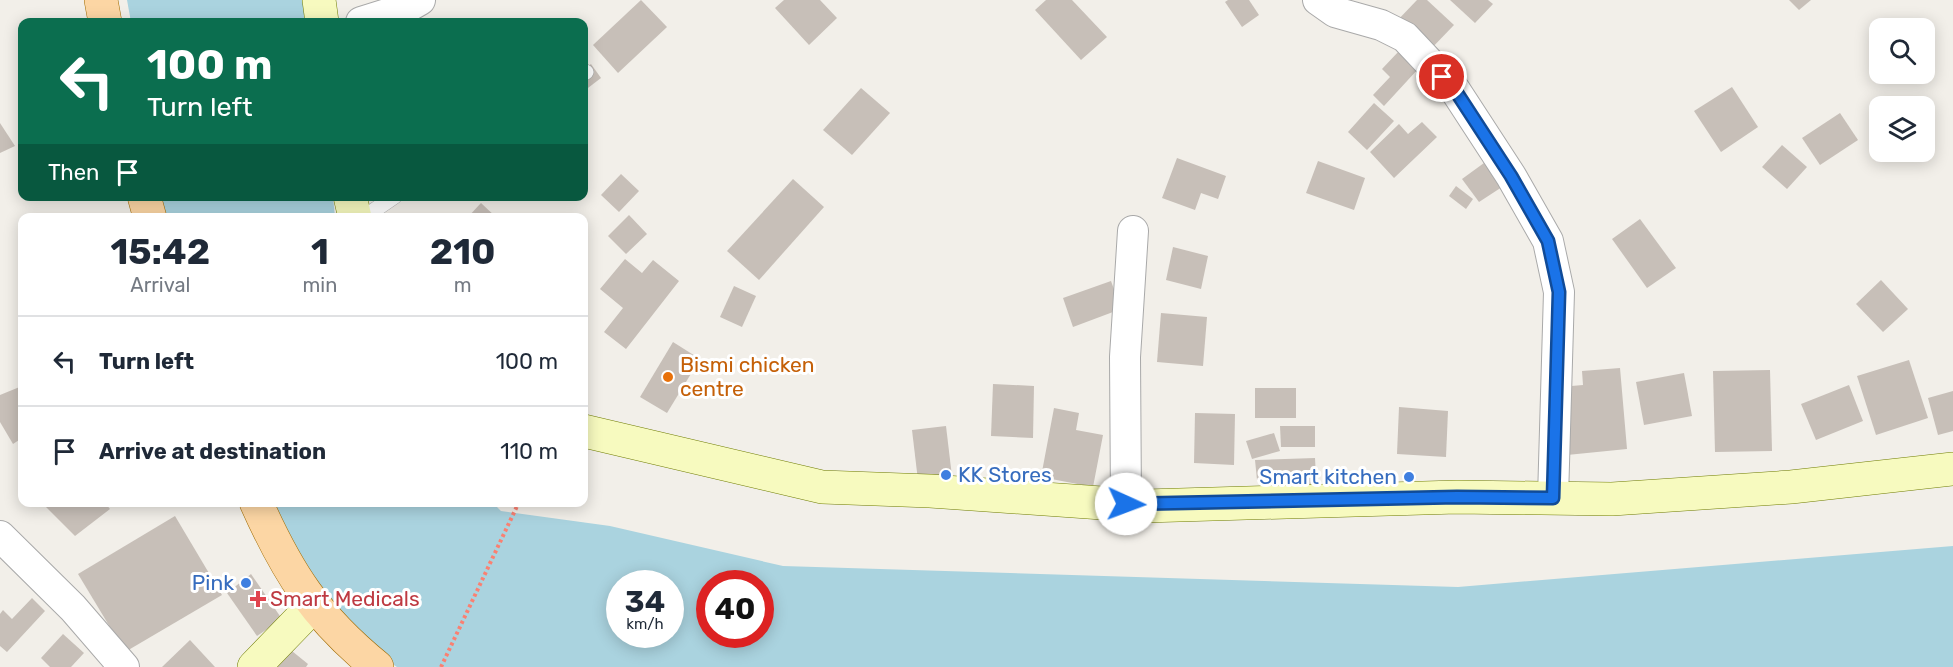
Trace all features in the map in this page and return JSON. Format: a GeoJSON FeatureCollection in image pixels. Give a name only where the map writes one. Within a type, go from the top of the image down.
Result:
{"type":"FeatureCollection","features":[{"type":"Feature","properties":{"kind":"main road"},"geometry":{"type":"LineString","coordinates":[[102,0],[104,18]]}},
{"type":"Feature","properties":{"kind":"main road"},"geometry":{"type":"LineString","coordinates":[[258,507],[273,539],[313,606],[345,641],[376,667]]}},
{"type":"Feature","properties":{"kind":"street"},"geometry":{"type":"LineString","coordinates":[[319,0],[321,18]]}},
{"type":"Feature","properties":{"kind":"street"},"geometry":{"type":"LineString","coordinates":[[374,18],[406,8],[420,0]]}},
{"type":"Feature","properties":{"kind":"street"},"geometry":{"type":"LineString","coordinates":[[1318,0],[1335,12],[1381,25],[1405,37],[1455,90],[1511,176],[1548,241],[1559,292],[1553,498]]}},
{"type":"Feature","properties":{"kind":"street"},"geometry":{"type":"LineString","coordinates":[[1126,504],[1125,357],[1133,231]]}},
{"type":"Feature","properties":{"kind":"street"},"geometry":{"type":"LineString","coordinates":[[588,432],[822,487],[930,491],[1126,504],[1457,497],[1612,499],[1791,487],[1953,469]]}},
{"type":"Feature","properties":{"kind":"street"},"geometry":{"type":"LineString","coordinates":[[0,536],[73,608],[124,667]]}},
{"type":"Feature","properties":{"kind":"street"},"geometry":{"type":"LineString","coordinates":[[254,667],[313,606]]}},
{"type":"Feature","properties":{"kind":"lane"},"geometry":{"type":"LineString","coordinates":[[370,213],[388,201]]}},
{"type":"Feature","properties":{"kind":"path"},"geometry":{"type":"LineString","coordinates":[[441,667],[517,507]]}},
{"type":"Feature","properties":{"kind":"water"},"geometry":{"type":"Polygon","coordinates":[[[127,0],[312,0],[314,18],[130,18],[127,0]]]}},
{"type":"Feature","properties":{"kind":"water"},"geometry":{"type":"Polygon","coordinates":[[[161,201],[333,201],[335,213],[165,213],[161,201]]]}},
{"type":"Feature","properties":{"kind":"water"},"geometry":{"type":"Polygon","coordinates":[[[273,507],[497,507],[501,511],[610,526],[783,566],[1458,587],[1953,546],[1953,667],[397,667],[342,631],[273,507]]]}},
{"type":"Feature","properties":{"kind":"building"},"geometry":{"type":"Polygon","coordinates":[[[641,0],[667,27],[618,73],[593,45],[641,0]]]}},
{"type":"Feature","properties":{"kind":"building"},"geometry":{"type":"Polygon","coordinates":[[[784,0],[820,0],[837,18],[809,45],[775,8],[784,0]]]}},
{"type":"Feature","properties":{"kind":"building"},"geometry":{"type":"Polygon","coordinates":[[[1046,0],[1072,0],[1107,37],[1081,60],[1035,10],[1046,0]]]}},
{"type":"Feature","properties":{"kind":"building"},"geometry":{"type":"Polygon","coordinates":[[[1249,0],[1259,15],[1242,27],[1225,2],[1249,0]]]}},
{"type":"Feature","properties":{"kind":"building"},"geometry":{"type":"Polygon","coordinates":[[[1417,0],[1427,0],[1454,25],[1427,53],[1395,23],[1417,0]]]}},
{"type":"Feature","properties":{"kind":"building"},"geometry":{"type":"Polygon","coordinates":[[[1450,0],[1488,0],[1493,4],[1475,23],[1450,0]]]}},
{"type":"Feature","properties":{"kind":"building"},"geometry":{"type":"Polygon","coordinates":[[[1789,0],[1811,0],[1799,10],[1789,0]]]}},
{"type":"Feature","properties":{"kind":"building"},"geometry":{"type":"Polygon","coordinates":[[[1399,51],[1419,68],[1384,106],[1373,95],[1390,77],[1382,69],[1399,51]]]}},
{"type":"Feature","properties":{"kind":"building"},"geometry":{"type":"Polygon","coordinates":[[[591,64],[601,78],[588,88],[588,66],[591,64]]]}},
{"type":"Feature","properties":{"kind":"building"},"geometry":{"type":"Polygon","coordinates":[[[1732,87],[1758,127],[1721,152],[1694,111],[1732,87]]]}},
{"type":"Feature","properties":{"kind":"building"},"geometry":{"type":"Polygon","coordinates":[[[861,88],[890,113],[852,155],[823,130],[861,88]]]}},
{"type":"Feature","properties":{"kind":"building"},"geometry":{"type":"Polygon","coordinates":[[[1374,103],[1394,121],[1367,150],[1348,132],[1374,103]]]}},
{"type":"Feature","properties":{"kind":"building"},"geometry":{"type":"Polygon","coordinates":[[[1840,113],[1858,140],[1820,165],[1802,138],[1840,113]]]}},
{"type":"Feature","properties":{"kind":"building"},"geometry":{"type":"Polygon","coordinates":[[[1422,122],[1437,137],[1394,178],[1370,152],[1399,124],[1408,134],[1422,122]]]}},
{"type":"Feature","properties":{"kind":"building"},"geometry":{"type":"Polygon","coordinates":[[[0,123],[15,146],[0,153],[0,123]]]}},
{"type":"Feature","properties":{"kind":"building"},"geometry":{"type":"Polygon","coordinates":[[[1782,145],[1807,167],[1787,189],[1762,167],[1782,145]]]}},
{"type":"Feature","properties":{"kind":"building"},"geometry":{"type":"Polygon","coordinates":[[[1177,158],[1226,176],[1218,199],[1201,193],[1195,210],[1162,198],[1177,158]]]}},
{"type":"Feature","properties":{"kind":"building"},"geometry":{"type":"Polygon","coordinates":[[[1318,161],[1365,178],[1354,210],[1306,193],[1318,161]]]}},
{"type":"Feature","properties":{"kind":"building"},"geometry":{"type":"Polygon","coordinates":[[[1484,163],[1502,187],[1479,202],[1462,179],[1484,163]]]}},
{"type":"Feature","properties":{"kind":"building"},"geometry":{"type":"Polygon","coordinates":[[[621,174],[639,191],[619,212],[601,195],[621,174]]]}},
{"type":"Feature","properties":{"kind":"building"},"geometry":{"type":"Polygon","coordinates":[[[793,179],[824,207],[759,280],[727,251],[793,179]]]}},
{"type":"Feature","properties":{"kind":"building"},"geometry":{"type":"Polygon","coordinates":[[[1456,186],[1473,199],[1466,209],[1449,196],[1456,186]]]}},
{"type":"Feature","properties":{"kind":"building"},"geometry":{"type":"Polygon","coordinates":[[[481,203],[492,213],[472,213],[481,203]]]}},
{"type":"Feature","properties":{"kind":"building"},"geometry":{"type":"Polygon","coordinates":[[[629,215],[647,234],[626,254],[608,236],[629,215]]]}},
{"type":"Feature","properties":{"kind":"building"},"geometry":{"type":"Polygon","coordinates":[[[1640,219],[1676,268],[1647,288],[1612,239],[1640,219]]]}},
{"type":"Feature","properties":{"kind":"building"},"geometry":{"type":"Polygon","coordinates":[[[1173,247],[1208,256],[1201,289],[1166,280],[1173,247]]]}},
{"type":"Feature","properties":{"kind":"building"},"geometry":{"type":"Polygon","coordinates":[[[625,259],[642,273],[653,260],[679,281],[626,349],[604,332],[623,308],[600,289],[625,259]]]}},
{"type":"Feature","properties":{"kind":"building"},"geometry":{"type":"Polygon","coordinates":[[[1881,280],[1908,309],[1883,332],[1856,304],[1881,280]]]}},
{"type":"Feature","properties":{"kind":"building"},"geometry":{"type":"Polygon","coordinates":[[[1111,281],[1121,309],[1073,327],[1063,298],[1111,281]]]}},
{"type":"Feature","properties":{"kind":"building"},"geometry":{"type":"Polygon","coordinates":[[[734,286],[756,296],[742,327],[720,317],[734,286]]]}},
{"type":"Feature","properties":{"kind":"building"},"geometry":{"type":"Polygon","coordinates":[[[1161,313],[1207,317],[1203,366],[1157,362],[1161,313]]]}},
{"type":"Feature","properties":{"kind":"building"},"geometry":{"type":"Polygon","coordinates":[[[673,342],[700,359],[667,413],[640,397],[673,342]]]}},
{"type":"Feature","properties":{"kind":"building"},"geometry":{"type":"Polygon","coordinates":[[[1909,360],[1928,418],[1876,435],[1857,376],[1909,360]]]}},
{"type":"Feature","properties":{"kind":"building"},"geometry":{"type":"Polygon","coordinates":[[[1620,368],[1627,449],[1567,455],[1560,387],[1583,385],[1582,371],[1620,368]]]}},
{"type":"Feature","properties":{"kind":"building"},"geometry":{"type":"Polygon","coordinates":[[[1770,370],[1772,451],[1715,452],[1713,371],[1770,370]]]}},
{"type":"Feature","properties":{"kind":"building"},"geometry":{"type":"Polygon","coordinates":[[[1684,373],[1692,416],[1644,425],[1636,382],[1684,373]]]}},
{"type":"Feature","properties":{"kind":"building"},"geometry":{"type":"Polygon","coordinates":[[[993,384],[1034,386],[1033,438],[991,436],[993,384]]]}},
{"type":"Feature","properties":{"kind":"building"},"geometry":{"type":"Polygon","coordinates":[[[1849,385],[1863,421],[1816,440],[1801,404],[1849,385]]]}},
{"type":"Feature","properties":{"kind":"building"},"geometry":{"type":"Polygon","coordinates":[[[18,388],[18,441],[13,444],[0,422],[0,395],[18,388]]]}},
{"type":"Feature","properties":{"kind":"building"},"geometry":{"type":"Polygon","coordinates":[[[1255,388],[1296,388],[1296,418],[1255,418],[1255,388]]]}},
{"type":"Feature","properties":{"kind":"building"},"geometry":{"type":"Polygon","coordinates":[[[1953,391],[1953,431],[1938,435],[1928,398],[1953,391]]]}},
{"type":"Feature","properties":{"kind":"building"},"geometry":{"type":"Polygon","coordinates":[[[1399,407],[1448,411],[1446,457],[1397,454],[1399,407]]]}},
{"type":"Feature","properties":{"kind":"building"},"geometry":{"type":"Polygon","coordinates":[[[1054,408],[1079,413],[1076,430],[1103,435],[1093,487],[1041,477],[1054,408]]]}},
{"type":"Feature","properties":{"kind":"building"},"geometry":{"type":"Polygon","coordinates":[[[1195,413],[1235,414],[1234,465],[1194,463],[1195,413]]]}},
{"type":"Feature","properties":{"kind":"building"},"geometry":{"type":"Polygon","coordinates":[[[946,426],[953,485],[919,489],[912,430],[946,426]]]}},
{"type":"Feature","properties":{"kind":"building"},"geometry":{"type":"Polygon","coordinates":[[[1280,426],[1315,426],[1315,447],[1281,447],[1280,426]]]}},
{"type":"Feature","properties":{"kind":"building"},"geometry":{"type":"Polygon","coordinates":[[[1274,433],[1280,451],[1252,459],[1246,441],[1274,433]]]}},
{"type":"Feature","properties":{"kind":"building"},"geometry":{"type":"Polygon","coordinates":[[[1315,458],[1317,497],[1295,498],[1294,479],[1257,480],[1255,460],[1315,458]]]}},
{"type":"Feature","properties":{"kind":"building"},"geometry":{"type":"Polygon","coordinates":[[[46,507],[108,507],[110,509],[75,536],[46,507]]]}},
{"type":"Feature","properties":{"kind":"building"},"geometry":{"type":"Polygon","coordinates":[[[175,516],[222,595],[125,652],[78,574],[175,516]]]}},
{"type":"Feature","properties":{"kind":"building"},"geometry":{"type":"Polygon","coordinates":[[[251,574],[282,619],[257,636],[227,593],[251,574]]]}},
{"type":"Feature","properties":{"kind":"building"},"geometry":{"type":"Polygon","coordinates":[[[32,598],[45,611],[7,652],[0,646],[0,614],[3,610],[12,619],[32,598]]]}},
{"type":"Feature","properties":{"kind":"building"},"geometry":{"type":"Polygon","coordinates":[[[63,634],[84,653],[71,667],[50,667],[41,658],[63,634]]]}},
{"type":"Feature","properties":{"kind":"building"},"geometry":{"type":"Polygon","coordinates":[[[190,640],[215,667],[162,667],[190,640]]]}},
{"type":"Feature","properties":{"kind":"building"},"geometry":{"type":"Polygon","coordinates":[[[287,647],[308,664],[306,667],[266,667],[287,647]]]}},
{"type":"Feature","properties":{"kind":"place","name":"Bismi chicken centre"},"geometry":{"type":"Point","coordinates":[668,377]}},
{"type":"Feature","properties":{"kind":"place","name":"KK Stores"},"geometry":{"type":"Point","coordinates":[946,475]}},
{"type":"Feature","properties":{"kind":"place","name":"Smart kitchen"},"geometry":{"type":"Point","coordinates":[1409,477]}},
{"type":"Feature","properties":{"kind":"place","name":"Pink"},"geometry":{"type":"Point","coordinates":[246,583]}},
{"type":"Feature","properties":{"kind":"place","name":"Smart Medicals"},"geometry":{"type":"Point","coordinates":[258,599]}},
{"type":"Feature","properties":{"kind":"route"},"geometry":{"type":"LineString","coordinates":[[1126,504],[1145,506],[1457,497],[1553,498],[1559,292],[1548,241],[1511,176],[1455,90],[1442,77]]}}]}
